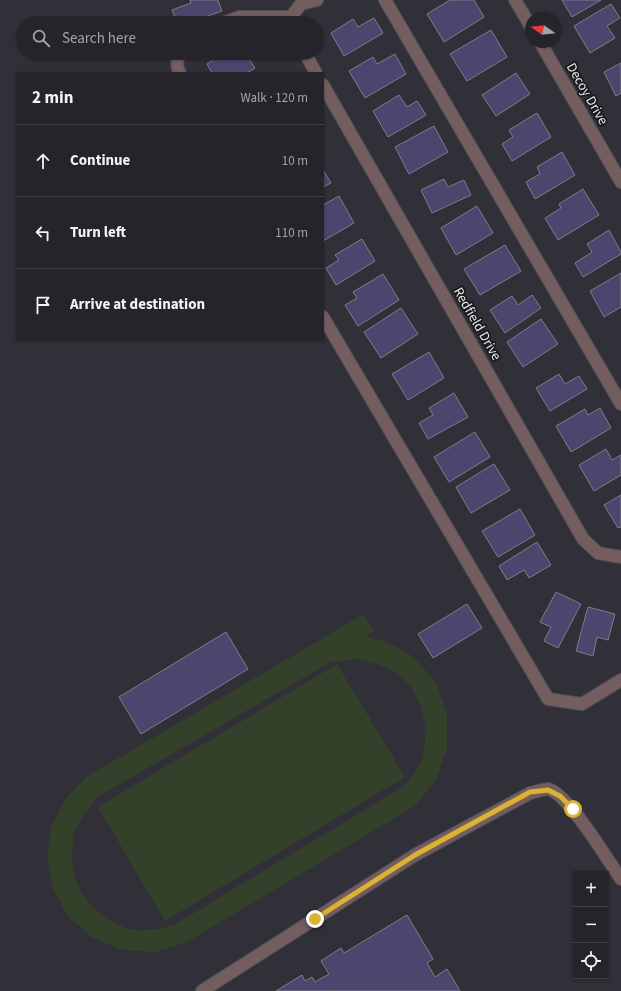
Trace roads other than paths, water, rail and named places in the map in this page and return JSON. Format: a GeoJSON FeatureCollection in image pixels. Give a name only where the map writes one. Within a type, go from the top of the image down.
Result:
{"type":"FeatureCollection","features":[{"type":"Feature","properties":{"kind":"street"},"geometry":{"type":"LineString","coordinates":[[294,16],[301,4],[317,0]]}},
{"type":"Feature","properties":{"kind":"street"},"geometry":{"type":"LineString","coordinates":[[385,0],[621,404]]}},
{"type":"Feature","properties":{"kind":"street"},"geometry":{"type":"LineString","coordinates":[[515,0],[525,17]]}},
{"type":"Feature","properties":{"kind":"street","name":"Decoy Drive"},"geometry":{"type":"LineString","coordinates":[[543,48],[621,182]]}},
{"type":"Feature","properties":{"kind":"street"},"geometry":{"type":"LineString","coordinates":[[178,60],[180,72]]}},
{"type":"Feature","properties":{"kind":"street"},"geometry":{"type":"LineString","coordinates":[[309,60],[315,72]]}},
{"type":"Feature","properties":{"kind":"street","name":"Redfield Drive"},"geometry":{"type":"LineString","coordinates":[[324,87],[583,539],[598,554],[621,557]]}},
{"type":"Feature","properties":{"kind":"street"},"geometry":{"type":"LineString","coordinates":[[324,319],[548,699],[582,704],[621,680]]}},
{"type":"Feature","properties":{"kind":"street"},"geometry":{"type":"LineString","coordinates":[[202,991],[415,855],[530,792],[548,790],[560,796],[573,809],[621,879]]}}]}
